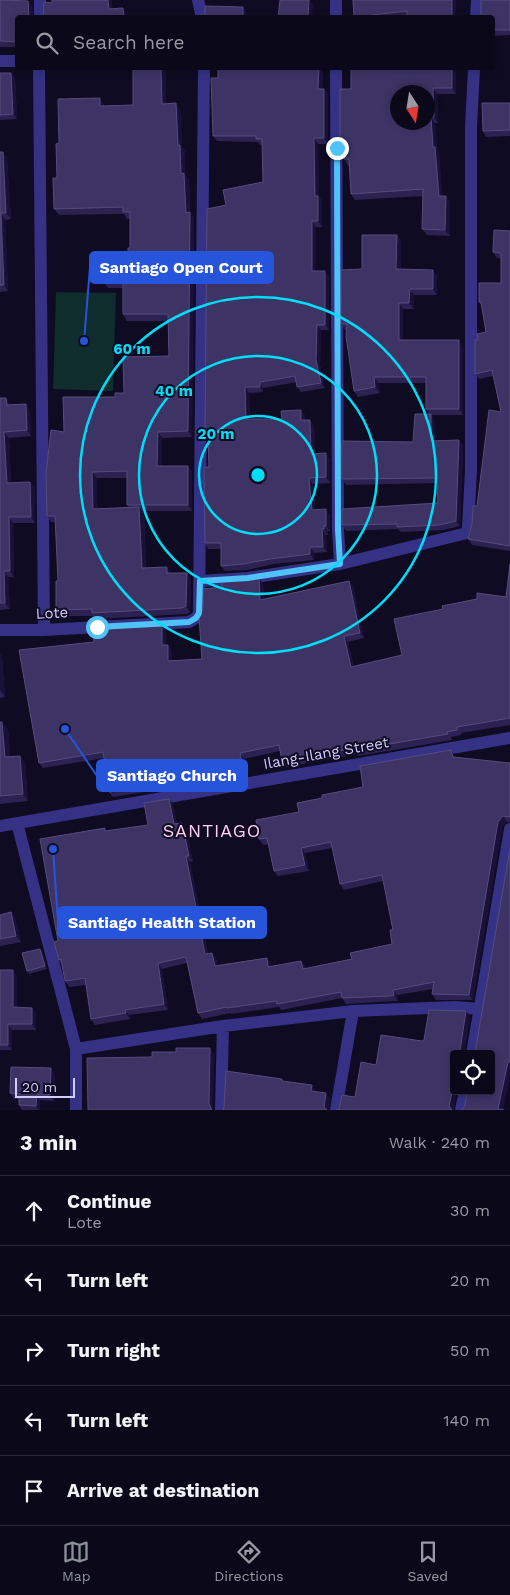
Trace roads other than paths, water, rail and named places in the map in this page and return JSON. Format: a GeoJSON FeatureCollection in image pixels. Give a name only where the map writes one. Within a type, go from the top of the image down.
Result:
{"type":"FeatureCollection","features":[{"type":"Feature","properties":{"kind":"street"},"geometry":{"type":"LineString","coordinates":[[40,0],[40,15]]}},
{"type":"Feature","properties":{"kind":"street"},"geometry":{"type":"LineString","coordinates":[[198,0],[201,15]]}},
{"type":"Feature","properties":{"kind":"street"},"geometry":{"type":"LineString","coordinates":[[336,0],[336,15]]}},
{"type":"Feature","properties":{"kind":"street"},"geometry":{"type":"LineString","coordinates":[[476,15],[477,0]]}},
{"type":"Feature","properties":{"kind":"street"},"geometry":{"type":"LineString","coordinates":[[0,61],[15,61]]}},
{"type":"Feature","properties":{"kind":"street"},"geometry":{"type":"LineString","coordinates":[[40,70],[44,630]]}},
{"type":"Feature","properties":{"kind":"street"},"geometry":{"type":"LineString","coordinates":[[204,70],[200,581],[248,578],[340,564],[467,533],[472,461],[471,127],[474,70]]}},
{"type":"Feature","properties":{"kind":"street"},"geometry":{"type":"LineString","coordinates":[[336,70],[338,519],[340,564]]}},
{"type":"Feature","properties":{"kind":"street","name":"Lote"},"geometry":{"type":"LineString","coordinates":[[0,630],[44,630],[189,622],[196,618],[199,613],[200,581]]}},
{"type":"Feature","properties":{"kind":"street","name":"Ilang-Ilang Street"},"geometry":{"type":"LineString","coordinates":[[0,826],[510,738]]}},
{"type":"Feature","properties":{"kind":"street"},"geometry":{"type":"LineString","coordinates":[[16,823],[76,1049],[76,1110]]}},
{"type":"Feature","properties":{"kind":"street"},"geometry":{"type":"LineString","coordinates":[[473,1050],[510,829]]}},
{"type":"Feature","properties":{"kind":"street"},"geometry":{"type":"LineString","coordinates":[[76,1049],[223,1026],[353,1011],[455,1007],[480,1009]]}},
{"type":"Feature","properties":{"kind":"street"},"geometry":{"type":"LineString","coordinates":[[336,1110],[353,1011]]}},
{"type":"Feature","properties":{"kind":"street"},"geometry":{"type":"LineString","coordinates":[[221,1110],[223,1026]]}},
{"type":"Feature","properties":{"kind":"street"},"geometry":{"type":"LineString","coordinates":[[461,1110],[464,1095]]}},
{"type":"Feature","properties":{"kind":"place","name":"Santiago Open Court"},"geometry":{"type":"Point","coordinates":[84,341]}},
{"type":"Feature","properties":{"kind":"place","name":"Santiago Church"},"geometry":{"type":"Point","coordinates":[65,729]}},
{"type":"Feature","properties":{"kind":"place","name":"Santiago Health Station"},"geometry":{"type":"Point","coordinates":[53,849]}},
{"type":"Feature","properties":{"kind":"district","name":"SANTIAGO"},"geometry":{"type":"Point","coordinates":[212,831]}}]}
